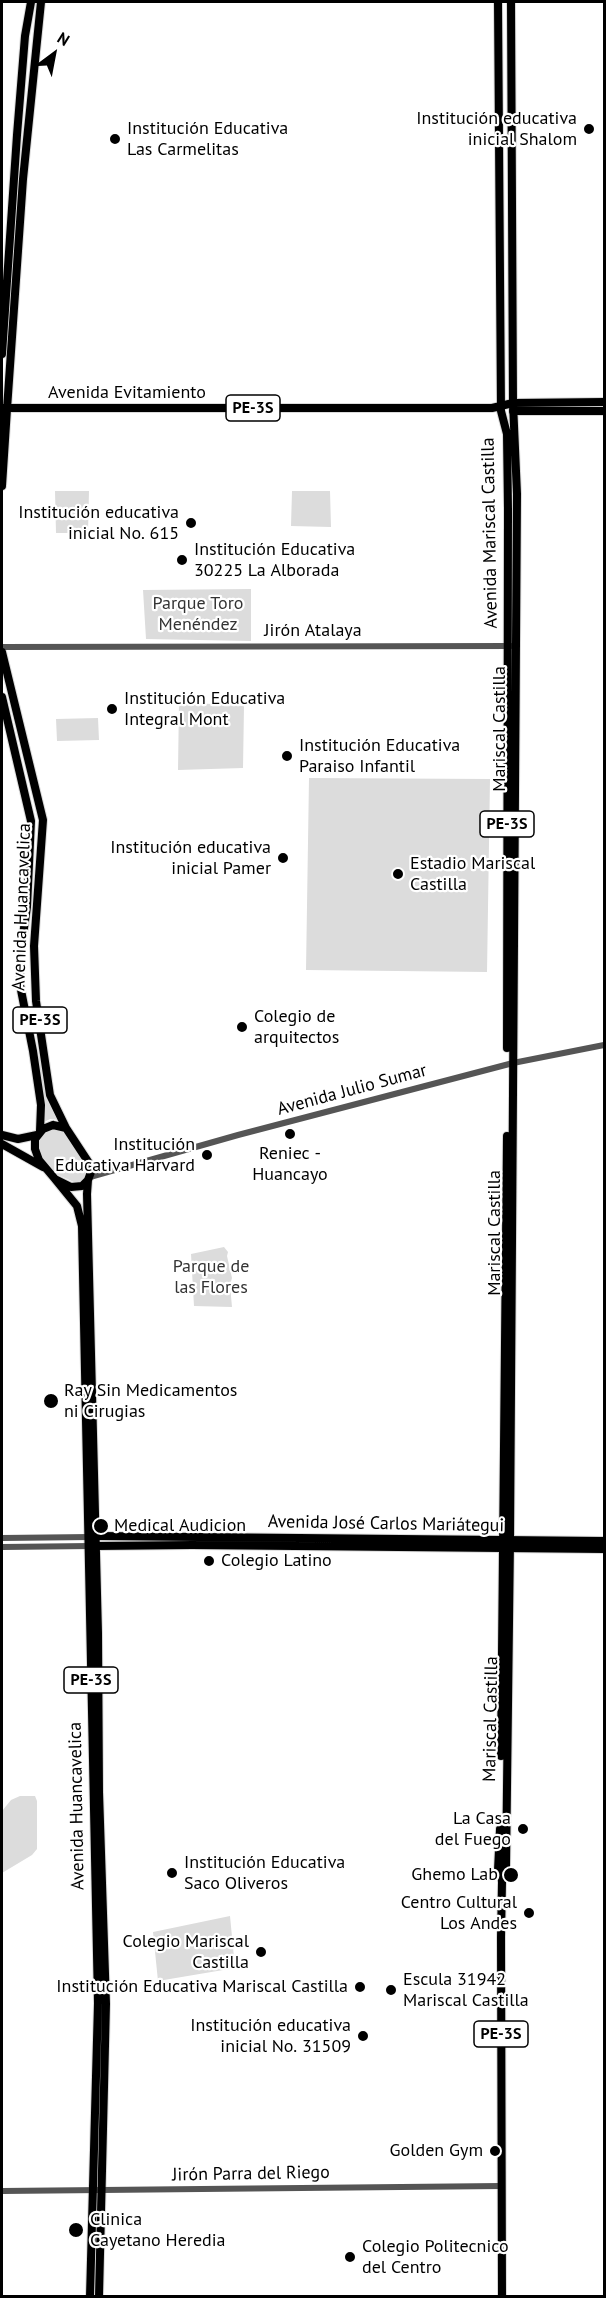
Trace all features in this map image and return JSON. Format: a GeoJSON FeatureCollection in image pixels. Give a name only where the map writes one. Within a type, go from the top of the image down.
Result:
{"type":"FeatureCollection","features":[{"type":"Feature","properties":{"kind":"highway","name":"Avenida Mariscal Castilla"},"geometry":{"type":"LineString","coordinates":[[498,2],[501,408],[507,434],[512,646],[510,1063]]}},
{"type":"Feature","properties":{"kind":"highway","name":"Avenida Mariscal Castilla"},"geometry":{"type":"LineString","coordinates":[[511,2],[513,407],[517,466],[517,585]]}},
{"type":"Feature","properties":{"kind":"highway","name":"Avenida Evitamiento"},"geometry":{"type":"LineString","coordinates":[[6,410],[513,407]]}},
{"type":"Feature","properties":{"kind":"highway"},"geometry":{"type":"LineString","coordinates":[[2,486],[6,410]]}},
{"type":"Feature","properties":{"kind":"highway","name":"Mariscal Castilla"},"geometry":{"type":"LineString","coordinates":[[512,646],[517,585]]}},
{"type":"Feature","properties":{"kind":"highway","name":"Avenida Huancavelica"},"geometry":{"type":"LineString","coordinates":[[2,652],[43,820],[34,946],[36,1001],[50,1095],[66,1128]]}},
{"type":"Feature","properties":{"kind":"highway","name":"Avenida Huancavelica"},"geometry":{"type":"LineString","coordinates":[[2,697],[5,722],[31,821],[27,907],[20,956],[20,986],[32,1045],[40,1105],[38,1133]]}},
{"type":"Feature","properties":{"kind":"highway"},"geometry":{"type":"LineString","coordinates":[[29,864],[40,865]]}},
{"type":"Feature","properties":{"kind":"highway"},"geometry":{"type":"LineString","coordinates":[[32,1045],[43,1043]]}},
{"type":"Feature","properties":{"kind":"highway","name":"Mariscal Castilla"},"geometry":{"type":"LineString","coordinates":[[502,2296],[502,1882],[506,1869],[510,1063]]}},
{"type":"Feature","properties":{"kind":"highway"},"geometry":{"type":"LineString","coordinates":[[38,1133],[53,1125],[66,1128]]}},
{"type":"Feature","properties":{"kind":"highway","name":"PE-3S"},"geometry":{"type":"LineString","coordinates":[[66,1128],[89,1163],[91,1172],[89,1179]]}},
{"type":"Feature","properties":{"kind":"highway","name":"PE-3S"},"geometry":{"type":"LineString","coordinates":[[38,1133],[34,1143],[35,1149],[43,1167],[55,1179]]}},
{"type":"Feature","properties":{"kind":"highway"},"geometry":{"type":"LineString","coordinates":[[55,1179],[75,1187],[82,1186],[89,1179]]}},
{"type":"Feature","properties":{"kind":"highway","name":"Avenida Huancavelica"},"geometry":{"type":"LineString","coordinates":[[55,1179],[77,1206],[82,1226],[92,1541],[106,2004],[90,2296]]}},
{"type":"Feature","properties":{"kind":"highway","name":"Avenida Huancavelica"},"geometry":{"type":"LineString","coordinates":[[89,1179],[87,1194],[92,1541]]}},
{"type":"Feature","properties":{"kind":"highway","name":"Avenida Huancavelica"},"geometry":{"type":"LineString","coordinates":[[97,2190],[99,2296]]}},
{"type":"Feature","properties":{"kind":"main road"},"geometry":{"type":"LineString","coordinates":[[2,354],[16,135],[25,36],[31,2]]}},
{"type":"Feature","properties":{"kind":"main road"},"geometry":{"type":"LineString","coordinates":[[6,410],[27,135],[40,2]]}},
{"type":"Feature","properties":{"kind":"main road","name":"Avenida Evitamiento"},"geometry":{"type":"LineString","coordinates":[[513,407],[604,402]]}},
{"type":"Feature","properties":{"kind":"main road","name":"Avenida Evitamiento"},"geometry":{"type":"LineString","coordinates":[[513,407],[604,411]]}},
{"type":"Feature","properties":{"kind":"main road"},"geometry":{"type":"LineString","coordinates":[[2,1136],[18,1139],[38,1133]]}},
{"type":"Feature","properties":{"kind":"main road"},"geometry":{"type":"LineString","coordinates":[[2,1144],[43,1167]]}},
{"type":"Feature","properties":{"kind":"main road","name":"Avenida José Carlos Mariátegui"},"geometry":{"type":"LineString","coordinates":[[92,1541],[507,1544],[604,1541]]}},
{"type":"Feature","properties":{"kind":"main road","name":"Avenida José Carlos Mariátegui"},"geometry":{"type":"LineString","coordinates":[[507,1544],[604,1549]]}},
{"type":"Feature","properties":{"kind":"street","name":"Jirón Atalaya"},"geometry":{"type":"LineString","coordinates":[[2,647],[512,646]]}},
{"type":"Feature","properties":{"kind":"street","name":"Avenida Julio Sumar"},"geometry":{"type":"LineString","coordinates":[[89,1179],[110,1171],[510,1063],[604,1045]]}},
{"type":"Feature","properties":{"kind":"street"},"geometry":{"type":"LineString","coordinates":[[89,1163],[110,1171]]}},
{"type":"Feature","properties":{"kind":"street"},"geometry":{"type":"LineString","coordinates":[[2,1538],[92,1541]]}},
{"type":"Feature","properties":{"kind":"street"},"geometry":{"type":"LineString","coordinates":[[2,1547],[92,1541]]}},
{"type":"Feature","properties":{"kind":"street","name":"Jirón Parra del Riego"},"geometry":{"type":"LineString","coordinates":[[2,2191],[501,2186]]}},
{"type":"Feature","properties":{"kind":"green space"},"geometry":{"type":"Polygon","coordinates":[[[55,491],[89,491],[88,533],[56,533],[55,491]]]}},
{"type":"Feature","properties":{"kind":"green space"},"geometry":{"type":"Polygon","coordinates":[[[292,491],[330,491],[331,527],[291,526],[292,491]]]}},
{"type":"Feature","properties":{"kind":"green space","name":"Parque Toro Menéndez"},"geometry":{"type":"Polygon","coordinates":[[[251,589],[251,641],[146,639],[143,590],[251,589]]]}},
{"type":"Feature","properties":{"kind":"green space"},"geometry":{"type":"Polygon","coordinates":[[[179,702],[244,706],[243,768],[178,770],[179,702]]]}},
{"type":"Feature","properties":{"kind":"green space"},"geometry":{"type":"Polygon","coordinates":[[[98,718],[99,740],[57,741],[56,719],[98,718]]]}},
{"type":"Feature","properties":{"kind":"green space","name":"Estadio Mariscal Castilla"},"geometry":{"type":"Polygon","coordinates":[[[309,778],[490,779],[487,972],[306,970],[309,778]]]}},
{"type":"Feature","properties":{"kind":"green space"},"geometry":{"type":"Polygon","coordinates":[[[38,1056],[45,1086],[60,1120],[50,1119],[44,1122],[38,1056]]]}},
{"type":"Feature","properties":{"kind":"green space"},"geometry":{"type":"Polygon","coordinates":[[[56,1128],[64,1132],[88,1170],[81,1183],[56,1174],[41,1155],[40,1138],[44,1133],[56,1128]]]}},
{"type":"Feature","properties":{"kind":"green space","name":"Parque de las Flores"},"geometry":{"type":"Polygon","coordinates":[[[224,1247],[228,1252],[232,1278],[230,1285],[232,1307],[194,1306],[191,1254],[224,1247]]]}},
{"type":"Feature","properties":{"kind":"green space"},"geometry":{"type":"Polygon","coordinates":[[[20,1796],[35,1796],[37,1801],[37,1849],[32,1855],[2,1873],[2,1811],[11,1800],[20,1796]]]}},
{"type":"Feature","properties":{"kind":"green space"},"geometry":{"type":"Polygon","coordinates":[[[230,1916],[235,1968],[158,1981],[153,1932],[230,1916]]]}},
{"type":"Feature","properties":{"kind":"place","name":"Institución educativa inicial Shalom"},"geometry":{"type":"Point","coordinates":[589,129]}},
{"type":"Feature","properties":{"kind":"place","name":"Institución Educativa Las Carmelitas"},"geometry":{"type":"Point","coordinates":[115,139]}},
{"type":"Feature","properties":{"kind":"place","name":"Institución educativa inicial No. 615"},"geometry":{"type":"Point","coordinates":[191,523]}},
{"type":"Feature","properties":{"kind":"place","name":"Institución Educativa 30225 La Alborada"},"geometry":{"type":"Point","coordinates":[182,560]}},
{"type":"Feature","properties":{"kind":"place","name":"Institución Educativa Integral Mont"},"geometry":{"type":"Point","coordinates":[112,709]}},
{"type":"Feature","properties":{"kind":"place","name":"Institución Educativa Paraiso Infantil"},"geometry":{"type":"Point","coordinates":[287,756]}},
{"type":"Feature","properties":{"kind":"place","name":"Institución educativa inicial Pamer"},"geometry":{"type":"Point","coordinates":[283,858]}},
{"type":"Feature","properties":{"kind":"place","name":"Estadio Mariscal Castilla"},"geometry":{"type":"Point","coordinates":[398,874]}},
{"type":"Feature","properties":{"kind":"place","name":"Colegio de arquitectos"},"geometry":{"type":"Point","coordinates":[242,1027]}},
{"type":"Feature","properties":{"kind":"place","name":"Reniec - Huancayo"},"geometry":{"type":"Point","coordinates":[290,1134]}},
{"type":"Feature","properties":{"kind":"place","name":"Institución Educativa Harvard"},"geometry":{"type":"Point","coordinates":[207,1155]}},
{"type":"Feature","properties":{"kind":"place","name":"Ray Sin Medicamentos ni Cirugias"},"geometry":{"type":"Point","coordinates":[51,1401]}},
{"type":"Feature","properties":{"kind":"place","name":"Medical Audicion"},"geometry":{"type":"Point","coordinates":[101,1526]}},
{"type":"Feature","properties":{"kind":"place","name":"Colegio Latino"},"geometry":{"type":"Point","coordinates":[209,1561]}},
{"type":"Feature","properties":{"kind":"place","name":"La Casa del Fuego"},"geometry":{"type":"Point","coordinates":[523,1829]}},
{"type":"Feature","properties":{"kind":"place","name":"Institución Educativa Saco Oliveros"},"geometry":{"type":"Point","coordinates":[172,1873]}},
{"type":"Feature","properties":{"kind":"place","name":"Ghemo Lab"},"geometry":{"type":"Point","coordinates":[511,1875]}},
{"type":"Feature","properties":{"kind":"place","name":"Centro Cultural Los Andes"},"geometry":{"type":"Point","coordinates":[529,1913]}},
{"type":"Feature","properties":{"kind":"place","name":"Colegio Mariscal Castilla"},"geometry":{"type":"Point","coordinates":[261,1952]}},
{"type":"Feature","properties":{"kind":"place","name":"Institución Educativa Mariscal Castilla"},"geometry":{"type":"Point","coordinates":[360,1987]}},
{"type":"Feature","properties":{"kind":"place","name":"Escula 31942 Mariscal Castilla"},"geometry":{"type":"Point","coordinates":[391,1990]}},
{"type":"Feature","properties":{"kind":"place","name":"Institución educativa inicial No. 31509"},"geometry":{"type":"Point","coordinates":[363,2036]}},
{"type":"Feature","properties":{"kind":"place","name":"Golden Gym"},"geometry":{"type":"Point","coordinates":[495,2151]}},
{"type":"Feature","properties":{"kind":"place","name":"Clinica Cayetano Heredia"},"geometry":{"type":"Point","coordinates":[76,2230]}},
{"type":"Feature","properties":{"kind":"place","name":"Colegio Politecnico del Centro"},"geometry":{"type":"Point","coordinates":[350,2257]}}]}
